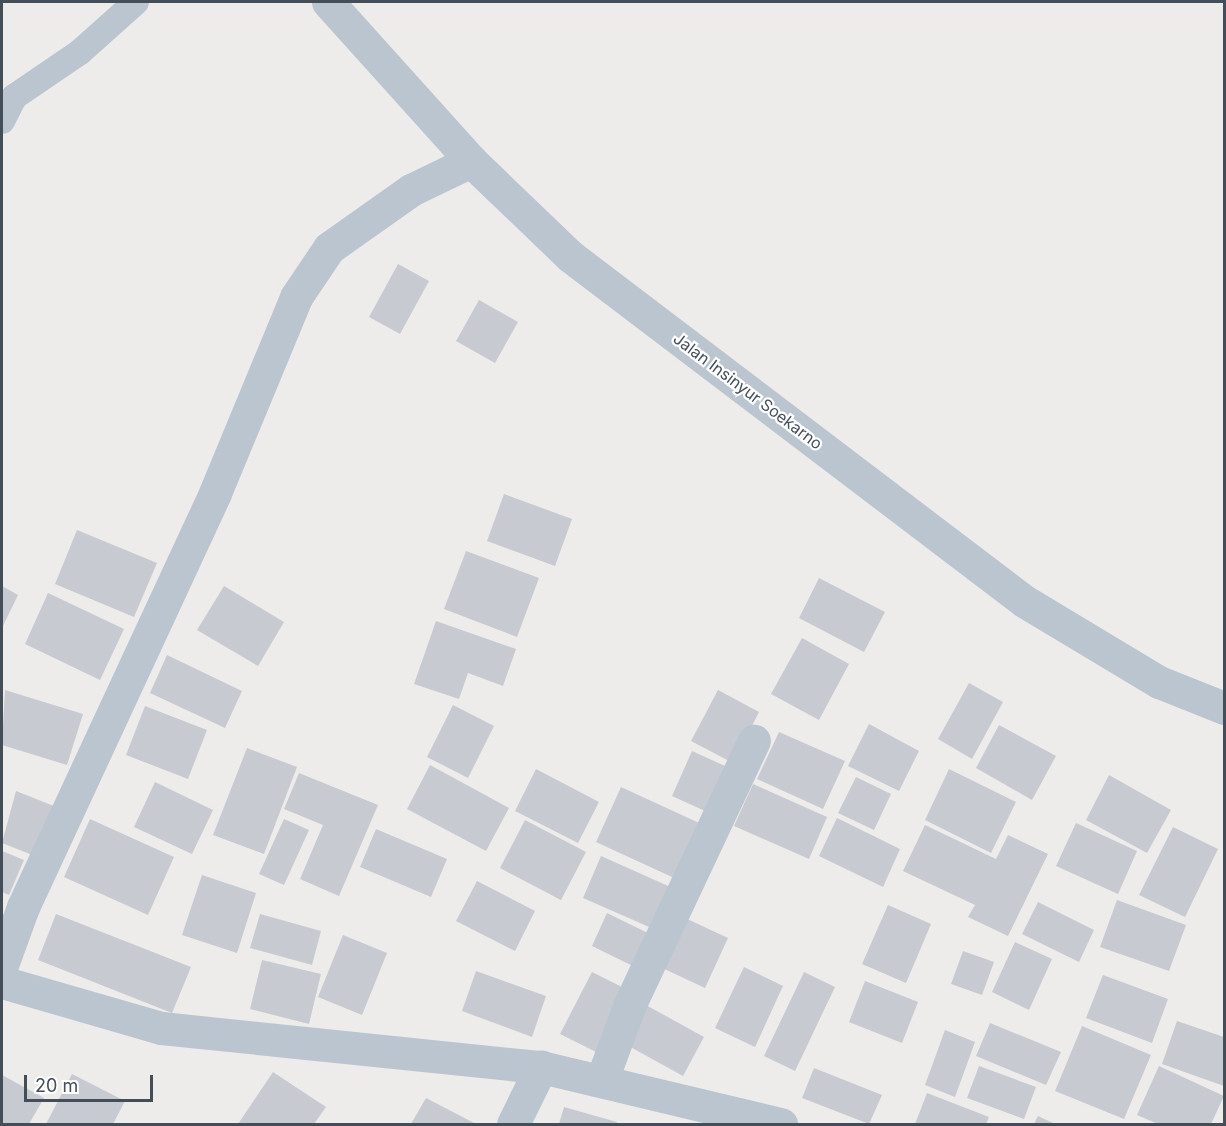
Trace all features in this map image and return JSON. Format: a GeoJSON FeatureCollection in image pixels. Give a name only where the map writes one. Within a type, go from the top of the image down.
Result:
{"type":"FeatureCollection","features":[{"type":"Feature","properties":{"kind":"street","name":"Jalan Insinyur Soekarno"},"geometry":{"type":"LineString","coordinates":[[328,2],[471,161],[570,256],[1024,601],[1159,682],[1224,708]]}},
{"type":"Feature","properties":{"kind":"street"},"geometry":{"type":"LineString","coordinates":[[2,965],[23,907],[216,493],[296,297],[329,248],[378,216],[411,190],[471,161]]}},
{"type":"Feature","properties":{"kind":"street"},"geometry":{"type":"LineString","coordinates":[[602,1079],[630,1004],[754,741]]}},
{"type":"Feature","properties":{"kind":"street"},"geometry":{"type":"LineString","coordinates":[[2,982],[161,1028],[541,1067],[602,1079],[781,1125]]}},
{"type":"Feature","properties":{"kind":"street"},"geometry":{"type":"LineString","coordinates":[[513,1125],[541,1067]]}},
{"type":"Feature","properties":{"kind":"lane"},"geometry":{"type":"LineString","coordinates":[[2,121],[14,97],[80,52],[136,2]]}},
{"type":"Feature","properties":{"kind":"building"},"geometry":{"type":"Polygon","coordinates":[[[398,264],[429,281],[400,334],[369,317],[398,264]]]}},
{"type":"Feature","properties":{"kind":"building"},"geometry":{"type":"Polygon","coordinates":[[[479,300],[518,322],[495,363],[456,341],[479,300]]]}},
{"type":"Feature","properties":{"kind":"building"},"geometry":{"type":"Polygon","coordinates":[[[504,494],[572,519],[555,566],[487,541],[504,494]]]}},
{"type":"Feature","properties":{"kind":"building"},"geometry":{"type":"Polygon","coordinates":[[[77,530],[157,563],[134,617],[55,584],[77,530]]]}},
{"type":"Feature","properties":{"kind":"building"},"geometry":{"type":"Polygon","coordinates":[[[466,551],[539,578],[517,637],[444,609],[466,551]]]}},
{"type":"Feature","properties":{"kind":"building"},"geometry":{"type":"Polygon","coordinates":[[[819,578],[885,612],[864,652],[799,618],[819,578]]]}},
{"type":"Feature","properties":{"kind":"building"},"geometry":{"type":"Polygon","coordinates":[[[2,586],[18,595],[2,628],[2,586]]]}},
{"type":"Feature","properties":{"kind":"building"},"geometry":{"type":"Polygon","coordinates":[[[224,586],[284,622],[258,666],[197,630],[224,586]]]}},
{"type":"Feature","properties":{"kind":"building"},"geometry":{"type":"Polygon","coordinates":[[[48,593],[124,629],[100,680],[25,644],[48,593]]]}},
{"type":"Feature","properties":{"kind":"building"},"geometry":{"type":"Polygon","coordinates":[[[436,621],[516,649],[503,686],[468,673],[459,699],[414,684],[436,621]]]}},
{"type":"Feature","properties":{"kind":"building"},"geometry":{"type":"Polygon","coordinates":[[[802,638],[849,664],[819,720],[771,694],[802,638]]]}},
{"type":"Feature","properties":{"kind":"building"},"geometry":{"type":"Polygon","coordinates":[[[167,655],[242,691],[225,728],[150,693],[167,655]]]}},
{"type":"Feature","properties":{"kind":"building"},"geometry":{"type":"Polygon","coordinates":[[[969,683],[1003,702],[972,759],[938,739],[969,683]]]}},
{"type":"Feature","properties":{"kind":"building"},"geometry":{"type":"Polygon","coordinates":[[[5,690],[83,714],[67,765],[2,745],[5,690]]]}},
{"type":"Feature","properties":{"kind":"building"},"geometry":{"type":"Polygon","coordinates":[[[718,690],[759,712],[733,763],[691,741],[718,690]]]}},
{"type":"Feature","properties":{"kind":"building"},"geometry":{"type":"Polygon","coordinates":[[[453,705],[494,726],[468,778],[427,757],[453,705]]]}},
{"type":"Feature","properties":{"kind":"building"},"geometry":{"type":"Polygon","coordinates":[[[145,706],[207,730],[188,779],[126,755],[145,706]]]}},
{"type":"Feature","properties":{"kind":"building"},"geometry":{"type":"Polygon","coordinates":[[[869,724],[919,751],[899,791],[848,766],[869,724]]]}},
{"type":"Feature","properties":{"kind":"building"},"geometry":{"type":"Polygon","coordinates":[[[999,725],[1056,756],[1032,800],[976,768],[999,725]]]}},
{"type":"Feature","properties":{"kind":"building"},"geometry":{"type":"Polygon","coordinates":[[[779,732],[845,761],[823,809],[757,779],[779,732]]]}},
{"type":"Feature","properties":{"kind":"building"},"geometry":{"type":"Polygon","coordinates":[[[247,748],[297,767],[264,854],[213,835],[247,748]]]}},
{"type":"Feature","properties":{"kind":"building"},"geometry":{"type":"Polygon","coordinates":[[[692,751],[736,771],[716,816],[672,796],[692,751]]]}},
{"type":"Feature","properties":{"kind":"building"},"geometry":{"type":"Polygon","coordinates":[[[430,765],[509,808],[486,851],[407,809],[430,765]]]}},
{"type":"Feature","properties":{"kind":"building"},"geometry":{"type":"Polygon","coordinates":[[[536,769],[599,802],[578,843],[515,811],[536,769]]]}},
{"type":"Feature","properties":{"kind":"building"},"geometry":{"type":"Polygon","coordinates":[[[949,769],[1016,802],[991,853],[925,820],[949,769]]]}},
{"type":"Feature","properties":{"kind":"building"},"geometry":{"type":"Polygon","coordinates":[[[299,773],[378,805],[339,896],[300,879],[323,825],[284,809],[299,773]]]}},
{"type":"Feature","properties":{"kind":"building"},"geometry":{"type":"Polygon","coordinates":[[[1109,775],[1171,810],[1147,853],[1086,820],[1109,775]]]}},
{"type":"Feature","properties":{"kind":"building"},"geometry":{"type":"Polygon","coordinates":[[[856,777],[891,794],[874,830],[838,813],[856,777]]]}},
{"type":"Feature","properties":{"kind":"building"},"geometry":{"type":"Polygon","coordinates":[[[155,782],[213,810],[192,854],[134,827],[155,782]]]}},
{"type":"Feature","properties":{"kind":"building"},"geometry":{"type":"Polygon","coordinates":[[[753,784],[827,817],[809,859],[734,826],[753,784]]]}},
{"type":"Feature","properties":{"kind":"building"},"geometry":{"type":"Polygon","coordinates":[[[621,787],[710,828],[685,883],[596,842],[621,787]]]}},
{"type":"Feature","properties":{"kind":"building"},"geometry":{"type":"Polygon","coordinates":[[[16,791],[64,810],[45,860],[2,843],[16,791]]]}},
{"type":"Feature","properties":{"kind":"building"},"geometry":{"type":"Polygon","coordinates":[[[837,818],[900,849],[883,887],[819,856],[837,818]]]}},
{"type":"Feature","properties":{"kind":"building"},"geometry":{"type":"Polygon","coordinates":[[[90,819],[174,857],[148,915],[64,877],[90,819]]]}},
{"type":"Feature","properties":{"kind":"building"},"geometry":{"type":"Polygon","coordinates":[[[284,819],[309,830],[284,885],[259,874],[284,819]]]}},
{"type":"Feature","properties":{"kind":"building"},"geometry":{"type":"Polygon","coordinates":[[[525,820],[586,852],[561,900],[500,868],[525,820]]]}},
{"type":"Feature","properties":{"kind":"building"},"geometry":{"type":"Polygon","coordinates":[[[1076,823],[1137,851],[1118,894],[1056,866],[1076,823]]]}},
{"type":"Feature","properties":{"kind":"building"},"geometry":{"type":"Polygon","coordinates":[[[925,825],[996,859],[1008,835],[1048,854],[1008,936],[968,917],[975,905],[903,871],[925,825]]]}},
{"type":"Feature","properties":{"kind":"building"},"geometry":{"type":"Polygon","coordinates":[[[1173,827],[1218,849],[1185,917],[1139,895],[1173,827]]]}},
{"type":"Feature","properties":{"kind":"building"},"geometry":{"type":"Polygon","coordinates":[[[376,829],[447,859],[431,897],[360,867],[376,829]]]}},
{"type":"Feature","properties":{"kind":"building"},"geometry":{"type":"Polygon","coordinates":[[[2,851],[24,860],[9,895],[2,892],[2,851]]]}},
{"type":"Feature","properties":{"kind":"building"},"geometry":{"type":"Polygon","coordinates":[[[601,856],[675,889],[656,930],[583,898],[601,856]]]}},
{"type":"Feature","properties":{"kind":"building"},"geometry":{"type":"Polygon","coordinates":[[[202,875],[256,893],[237,953],[182,935],[202,875]]]}},
{"type":"Feature","properties":{"kind":"building"},"geometry":{"type":"Polygon","coordinates":[[[477,881],[535,911],[515,951],[456,921],[477,881]]]}},
{"type":"Feature","properties":{"kind":"building"},"geometry":{"type":"Polygon","coordinates":[[[1117,900],[1186,925],[1169,971],[1100,947],[1117,900]]]}},
{"type":"Feature","properties":{"kind":"building"},"geometry":{"type":"Polygon","coordinates":[[[1038,902],[1094,930],[1079,962],[1022,934],[1038,902]]]}},
{"type":"Feature","properties":{"kind":"building"},"geometry":{"type":"Polygon","coordinates":[[[888,905],[931,924],[906,983],[862,964],[888,905]]]}},
{"type":"Feature","properties":{"kind":"building"},"geometry":{"type":"Polygon","coordinates":[[[607,913],[660,939],[645,972],[592,946],[607,913]]]}},
{"type":"Feature","properties":{"kind":"building"},"geometry":{"type":"Polygon","coordinates":[[[56,914],[191,967],[172,1013],[38,960],[56,914]]]}},
{"type":"Feature","properties":{"kind":"building"},"geometry":{"type":"Polygon","coordinates":[[[260,914],[321,931],[312,965],[250,948],[260,914]]]}},
{"type":"Feature","properties":{"kind":"building"},"geometry":{"type":"Polygon","coordinates":[[[683,917],[728,938],[705,988],[660,967],[683,917]]]}},
{"type":"Feature","properties":{"kind":"building"},"geometry":{"type":"Polygon","coordinates":[[[343,935],[387,953],[362,1015],[318,997],[343,935]]]}},
{"type":"Feature","properties":{"kind":"building"},"geometry":{"type":"Polygon","coordinates":[[[1015,942],[1052,959],[1029,1010],[992,992],[1015,942]]]}},
{"type":"Feature","properties":{"kind":"building"},"geometry":{"type":"Polygon","coordinates":[[[963,951],[994,962],[982,995],[951,984],[963,951]]]}},
{"type":"Feature","properties":{"kind":"building"},"geometry":{"type":"Polygon","coordinates":[[[262,960],[321,974],[309,1024],[250,1009],[262,960]]]}},
{"type":"Feature","properties":{"kind":"building"},"geometry":{"type":"Polygon","coordinates":[[[744,967],[783,986],[755,1047],[715,1028],[744,967]]]}},
{"type":"Feature","properties":{"kind":"building"},"geometry":{"type":"Polygon","coordinates":[[[476,971],[546,996],[532,1037],[462,1011],[476,971]]]}},
{"type":"Feature","properties":{"kind":"building"},"geometry":{"type":"Polygon","coordinates":[[[592,972],[630,991],[598,1053],[560,1034],[592,972]]]}},
{"type":"Feature","properties":{"kind":"building"},"geometry":{"type":"Polygon","coordinates":[[[804,972],[835,987],[795,1071],[764,1056],[804,972]]]}},
{"type":"Feature","properties":{"kind":"building"},"geometry":{"type":"Polygon","coordinates":[[[1103,975],[1168,999],[1152,1043],[1086,1018],[1103,975]]]}},
{"type":"Feature","properties":{"kind":"building"},"geometry":{"type":"Polygon","coordinates":[[[865,981],[918,1002],[902,1043],[849,1022],[865,981]]]}},
{"type":"Feature","properties":{"kind":"building"},"geometry":{"type":"Polygon","coordinates":[[[646,1005],[704,1037],[683,1076],[625,1044],[646,1005]]]}},
{"type":"Feature","properties":{"kind":"building"},"geometry":{"type":"Polygon","coordinates":[[[1177,1021],[1224,1037],[1224,1086],[1162,1064],[1177,1021]]]}},
{"type":"Feature","properties":{"kind":"building"},"geometry":{"type":"Polygon","coordinates":[[[990,1023],[1061,1052],[1046,1085],[976,1056],[990,1023]]]}},
{"type":"Feature","properties":{"kind":"building"},"geometry":{"type":"Polygon","coordinates":[[[1082,1026],[1151,1055],[1124,1119],[1055,1091],[1082,1026]]]}},
{"type":"Feature","properties":{"kind":"building"},"geometry":{"type":"Polygon","coordinates":[[[945,1030],[975,1042],[955,1097],[925,1085],[945,1030]]]}},
{"type":"Feature","properties":{"kind":"building"},"geometry":{"type":"Polygon","coordinates":[[[979,1066],[1036,1087],[1024,1119],[967,1098],[979,1066]]]}},
{"type":"Feature","properties":{"kind":"building"},"geometry":{"type":"Polygon","coordinates":[[[1159,1066],[1224,1096],[1211,1124],[1158,1124],[1137,1115],[1159,1066]]]}},
{"type":"Feature","properties":{"kind":"building"},"geometry":{"type":"Polygon","coordinates":[[[814,1068],[882,1095],[869,1124],[802,1098],[814,1068]]]}},
{"type":"Feature","properties":{"kind":"building"},"geometry":{"type":"Polygon","coordinates":[[[273,1072],[326,1107],[314,1124],[238,1124],[273,1072]]]}},
{"type":"Feature","properties":{"kind":"building"},"geometry":{"type":"Polygon","coordinates":[[[72,1074],[125,1101],[113,1124],[46,1124],[72,1074]]]}},
{"type":"Feature","properties":{"kind":"building"},"geometry":{"type":"Polygon","coordinates":[[[2,1075],[44,1098],[29,1124],[2,1124],[2,1075]]]}},
{"type":"Feature","properties":{"kind":"building"},"geometry":{"type":"Polygon","coordinates":[[[927,1093],[989,1117],[986,1124],[915,1124],[927,1093]]]}},
{"type":"Feature","properties":{"kind":"building"},"geometry":{"type":"Polygon","coordinates":[[[426,1098],[476,1124],[411,1124],[426,1098]]]}},
{"type":"Feature","properties":{"kind":"building"},"geometry":{"type":"Polygon","coordinates":[[[564,1107],[617,1122],[616,1124],[559,1124],[564,1107]]]}},
{"type":"Feature","properties":{"kind":"building"},"geometry":{"type":"Polygon","coordinates":[[[1038,1116],[1055,1124],[1034,1124],[1038,1116]]]}}]}
